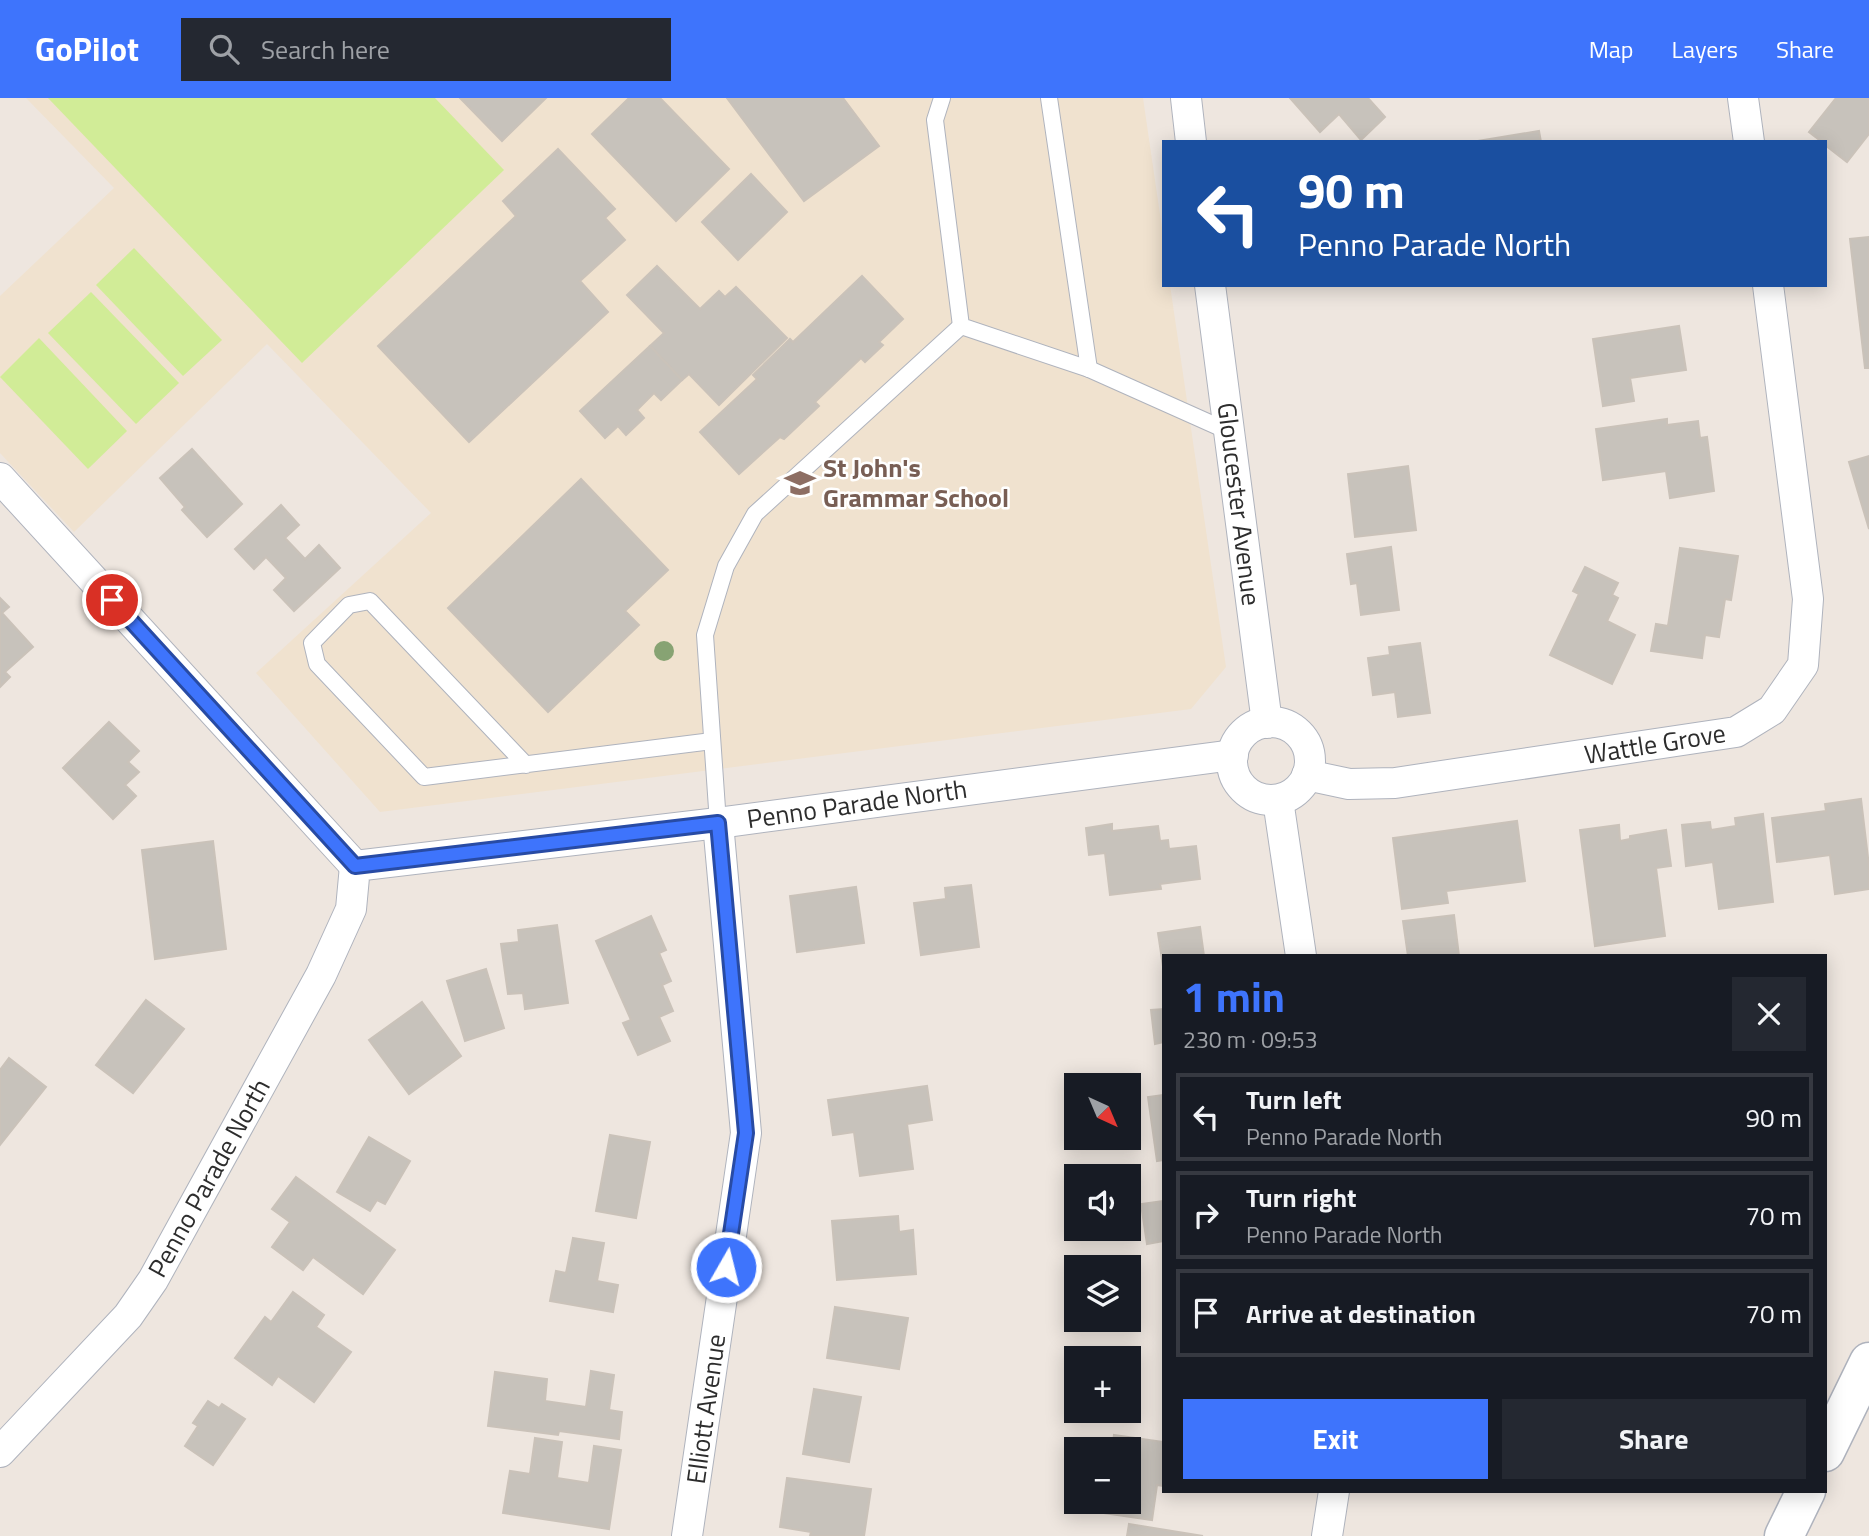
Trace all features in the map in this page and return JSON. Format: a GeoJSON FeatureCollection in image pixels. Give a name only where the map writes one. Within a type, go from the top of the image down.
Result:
{"type":"FeatureCollection","features":[{"type":"Feature","properties":{"kind":"main road"},"geometry":{"type":"LineString","coordinates":[[1827,1448],[1869,1362]]}},
{"type":"Feature","properties":{"kind":"main road"},"geometry":{"type":"LineString","coordinates":[[1784,1536],[1805,1493]]}},
{"type":"Feature","properties":{"kind":"street"},"geometry":{"type":"LineString","coordinates":[[1185,98],[1191,140]]}},
{"type":"Feature","properties":{"kind":"street"},"geometry":{"type":"LineString","coordinates":[[1743,98],[1749,140]]}},
{"type":"Feature","properties":{"kind":"street","name":"Gloucester Avenue"},"geometry":{"type":"LineString","coordinates":[[1210,287],[1267,723]]}},
{"type":"Feature","properties":{"kind":"street","name":"Wattle Grove"},"geometry":{"type":"LineString","coordinates":[[1307,775],[1349,784],[1395,783],[1736,732],[1772,710],[1803,664],[1808,599],[1768,287]]}},
{"type":"Feature","properties":{"kind":"street"},"geometry":{"type":"LineString","coordinates":[[0,478],[355,866]]}},
{"type":"Feature","properties":{"kind":"street"},"geometry":{"type":"LineString","coordinates":[[1267,723],[1280,724],[1302,737],[1310,762],[1307,775],[1296,791],[1278,800],[1265,800],[1244,789],[1236,779],[1233,767],[1237,743],[1255,726],[1267,723]]}},
{"type":"Feature","properties":{"kind":"street","name":"Penno Parade North"},"geometry":{"type":"LineString","coordinates":[[0,1452],[128,1316],[153,1280],[321,975],[351,909],[355,866],[718,823],[1233,755]]}},
{"type":"Feature","properties":{"kind":"street"},"geometry":{"type":"LineString","coordinates":[[1278,800],[1301,954]]}},
{"type":"Feature","properties":{"kind":"street","name":"Elliott Avenue"},"geometry":{"type":"LineString","coordinates":[[687,1536],[746,1133],[718,823]]}},
{"type":"Feature","properties":{"kind":"street"},"geometry":{"type":"LineString","coordinates":[[1327,1536],[1334,1493]]}},
{"type":"Feature","properties":{"kind":"lane"},"geometry":{"type":"LineString","coordinates":[[942,98],[935,120],[961,326]]}},
{"type":"Feature","properties":{"kind":"lane"},"geometry":{"type":"LineString","coordinates":[[1049,98],[1089,369]]}},
{"type":"Feature","properties":{"kind":"lane"},"geometry":{"type":"LineString","coordinates":[[961,326],[1089,369],[1230,432]]}},
{"type":"Feature","properties":{"kind":"lane"},"geometry":{"type":"LineString","coordinates":[[718,823],[705,635],[726,566],[755,514],[961,326]]}},
{"type":"Feature","properties":{"kind":"lane"},"geometry":{"type":"LineString","coordinates":[[526,765],[370,601],[349,605],[312,643],[317,664],[424,777],[526,765],[712,741]]}},
{"type":"Feature","properties":{"kind":"shaded area","name":"St John's Grammar School"},"geometry":{"type":"Polygon","coordinates":[[[26,98],[1143,98],[1162,228],[1162,287],[1170,287],[1226,667],[1191,709],[380,812],[256,673],[431,513],[267,344],[74,532],[0,453],[0,296],[114,188],[26,98]]]}},
{"type":"Feature","properties":{"kind":"green space"},"geometry":{"type":"Polygon","coordinates":[[[48,98],[435,98],[504,170],[302,363],[48,98]]]}},
{"type":"Feature","properties":{"kind":"green space"},"geometry":{"type":"Polygon","coordinates":[[[134,248],[222,340],[183,376],[96,285],[134,248]]]}},
{"type":"Feature","properties":{"kind":"green space"},"geometry":{"type":"Polygon","coordinates":[[[91,292],[179,383],[136,424],[48,333],[91,292]]]}},
{"type":"Feature","properties":{"kind":"green space"},"geometry":{"type":"Polygon","coordinates":[[[39,338],[127,431],[88,469],[0,377],[39,338]]]}},
{"type":"Feature","properties":{"kind":"building"},"geometry":{"type":"Polygon","coordinates":[[[460,98],[546,98],[502,141],[460,98]]]}},
{"type":"Feature","properties":{"kind":"building"},"geometry":{"type":"Polygon","coordinates":[[[629,98],[660,98],[729,169],[676,221],[592,134],[629,98]]]}},
{"type":"Feature","properties":{"kind":"building"},"geometry":{"type":"Polygon","coordinates":[[[727,98],[843,98],[879,146],[804,201],[727,98]]]}},
{"type":"Feature","properties":{"kind":"building"},"geometry":{"type":"Polygon","coordinates":[[[1290,98],[1368,98],[1385,117],[1361,140],[1339,114],[1320,132],[1290,98]]]}},
{"type":"Feature","properties":{"kind":"building"},"geometry":{"type":"Polygon","coordinates":[[[1836,98],[1869,98],[1869,134],[1847,162],[1827,147],[1827,140],[1819,140],[1809,132],[1836,98]]]}},
{"type":"Feature","properties":{"kind":"building"},"geometry":{"type":"Polygon","coordinates":[[[1539,131],[1541,140],[1483,140],[1539,131]]]}},
{"type":"Feature","properties":{"kind":"building"},"geometry":{"type":"Polygon","coordinates":[[[558,149],[615,209],[605,218],[625,240],[580,281],[608,312],[469,442],[378,346],[516,216],[503,201],[558,149]]]}},
{"type":"Feature","properties":{"kind":"building"},"geometry":{"type":"Polygon","coordinates":[[[751,174],[787,212],[738,260],[702,222],[751,174]]]}},
{"type":"Feature","properties":{"kind":"building"},"geometry":{"type":"Polygon","coordinates":[[[1869,237],[1869,368],[1865,368],[1850,239],[1869,237]]]}},
{"type":"Feature","properties":{"kind":"building"},"geometry":{"type":"Polygon","coordinates":[[[657,266],[700,309],[719,291],[725,297],[736,287],[787,338],[719,405],[689,374],[682,380],[650,346],[664,333],[627,295],[657,266]]]}},
{"type":"Feature","properties":{"kind":"building"},"geometry":{"type":"Polygon","coordinates":[[[862,276],[903,319],[879,342],[883,345],[865,362],[861,358],[815,402],[819,406],[784,439],[780,437],[739,474],[700,432],[757,379],[753,375],[790,339],[793,342],[862,276]]]}},
{"type":"Feature","properties":{"kind":"building"},"geometry":{"type":"Polygon","coordinates":[[[1679,326],[1686,370],[1630,378],[1634,401],[1603,406],[1593,339],[1679,326]]]}},
{"type":"Feature","properties":{"kind":"building"},"geometry":{"type":"Polygon","coordinates":[[[650,346],[682,380],[661,400],[654,393],[637,410],[644,418],[626,435],[618,426],[605,438],[580,411],[650,346]]]}},
{"type":"Feature","properties":{"kind":"building"},"geometry":{"type":"Polygon","coordinates":[[[1667,419],[1667,425],[1698,421],[1700,438],[1707,437],[1714,491],[1670,498],[1666,471],[1603,480],[1596,429],[1667,419]]]}},
{"type":"Feature","properties":{"kind":"building"},"geometry":{"type":"Polygon","coordinates":[[[192,449],[242,504],[207,537],[182,510],[185,507],[160,478],[192,449]]]}},
{"type":"Feature","properties":{"kind":"building"},"geometry":{"type":"Polygon","coordinates":[[[1869,456],[1869,529],[1849,462],[1869,456]]]}},
{"type":"Feature","properties":{"kind":"building"},"geometry":{"type":"Polygon","coordinates":[[[1408,466],[1416,530],[1355,537],[1348,474],[1408,466]]]}},
{"type":"Feature","properties":{"kind":"building"},"geometry":{"type":"Polygon","coordinates":[[[581,479],[668,570],[625,611],[639,625],[548,712],[448,608],[581,479]]]}},
{"type":"Feature","properties":{"kind":"building"},"geometry":{"type":"Polygon","coordinates":[[[281,505],[299,525],[285,538],[305,559],[319,545],[340,568],[294,611],[274,590],[286,578],[266,557],[254,569],[235,549],[281,505]]]}},
{"type":"Feature","properties":{"kind":"building"},"geometry":{"type":"Polygon","coordinates":[[[1391,547],[1399,610],[1361,615],[1357,583],[1351,584],[1347,554],[1391,547]]]}},
{"type":"Feature","properties":{"kind":"building"},"geometry":{"type":"Polygon","coordinates":[[[1680,548],[1738,556],[1731,600],[1725,599],[1719,637],[1705,635],[1702,658],[1651,651],[1656,624],[1668,626],[1680,548]]]}},
{"type":"Feature","properties":{"kind":"building"},"geometry":{"type":"Polygon","coordinates":[[[1585,567],[1618,583],[1612,595],[1618,598],[1607,621],[1635,635],[1612,684],[1550,655],[1579,594],[1573,591],[1585,567]]]}},
{"type":"Feature","properties":{"kind":"building"},"geometry":{"type":"Polygon","coordinates":[[[0,598],[9,607],[2,613],[33,647],[5,672],[10,677],[0,687],[0,598]]]}},
{"type":"Feature","properties":{"kind":"building"},"geometry":{"type":"Polygon","coordinates":[[[1420,643],[1430,713],[1398,717],[1395,692],[1373,695],[1368,658],[1390,655],[1389,647],[1420,643]]]}},
{"type":"Feature","properties":{"kind":"building"},"geometry":{"type":"Polygon","coordinates":[[[109,722],[139,751],[128,762],[139,772],[125,785],[136,796],[113,819],[63,768],[109,722]]]}},
{"type":"Feature","properties":{"kind":"building"},"geometry":{"type":"Polygon","coordinates":[[[1861,799],[1869,889],[1835,894],[1830,855],[1777,862],[1772,818],[1826,811],[1825,804],[1861,799]]]}},
{"type":"Feature","properties":{"kind":"building"},"geometry":{"type":"Polygon","coordinates":[[[1763,814],[1773,902],[1719,909],[1713,862],[1686,866],[1682,825],[1710,822],[1711,830],[1736,826],[1735,818],[1763,814]]]}},
{"type":"Feature","properties":{"kind":"building"},"geometry":{"type":"Polygon","coordinates":[[[1517,821],[1525,881],[1446,891],[1448,903],[1402,909],[1393,838],[1517,821]]]}},
{"type":"Feature","properties":{"kind":"building"},"geometry":{"type":"Polygon","coordinates":[[[1112,824],[1112,831],[1158,826],[1160,841],[1168,840],[1169,849],[1196,846],[1200,879],[1160,884],[1161,889],[1110,895],[1105,853],[1089,855],[1086,828],[1112,824]]]}},
{"type":"Feature","properties":{"kind":"building"},"geometry":{"type":"Polygon","coordinates":[[[1619,825],[1620,841],[1630,839],[1630,836],[1666,830],[1671,866],[1656,868],[1665,936],[1595,946],[1580,830],[1619,825]]]}},
{"type":"Feature","properties":{"kind":"building"},"geometry":{"type":"Polygon","coordinates":[[[213,841],[226,949],[155,959],[142,850],[213,841]]]}},
{"type":"Feature","properties":{"kind":"building"},"geometry":{"type":"Polygon","coordinates":[[[971,885],[979,947],[921,955],[914,903],[946,899],[945,888],[971,885]]]}},
{"type":"Feature","properties":{"kind":"building"},"geometry":{"type":"Polygon","coordinates":[[[856,887],[864,943],[797,952],[790,896],[856,887]]]}},
{"type":"Feature","properties":{"kind":"building"},"geometry":{"type":"Polygon","coordinates":[[[1454,915],[1459,954],[1408,954],[1403,921],[1454,915]]]}},
{"type":"Feature","properties":{"kind":"building"},"geometry":{"type":"Polygon","coordinates":[[[651,916],[666,950],[659,953],[671,981],[662,985],[673,1011],[659,1017],[670,1041],[638,1055],[623,1023],[631,1020],[596,941],[651,916]]]}},
{"type":"Feature","properties":{"kind":"building"},"geometry":{"type":"Polygon","coordinates":[[[557,925],[568,1003],[525,1009],[523,993],[508,994],[501,944],[519,942],[518,930],[557,925]]]}},
{"type":"Feature","properties":{"kind":"building"},"geometry":{"type":"Polygon","coordinates":[[[1200,927],[1204,954],[1162,954],[1162,960],[1158,933],[1200,927]]]}},
{"type":"Feature","properties":{"kind":"building"},"geometry":{"type":"Polygon","coordinates":[[[486,969],[504,1028],[465,1041],[447,981],[486,969]]]}},
{"type":"Feature","properties":{"kind":"building"},"geometry":{"type":"Polygon","coordinates":[[[146,1000],[184,1029],[133,1093],[96,1065],[146,1000]]]}},
{"type":"Feature","properties":{"kind":"building"},"geometry":{"type":"Polygon","coordinates":[[[422,1002],[461,1056],[409,1094],[369,1040],[422,1002]]]}},
{"type":"Feature","properties":{"kind":"building"},"geometry":{"type":"Polygon","coordinates":[[[1162,1009],[1162,1042],[1155,1044],[1151,1010],[1162,1009]]]}},
{"type":"Feature","properties":{"kind":"building"},"geometry":{"type":"Polygon","coordinates":[[[9,1058],[46,1087],[0,1145],[0,1070],[9,1058]]]}},
{"type":"Feature","properties":{"kind":"building"},"geometry":{"type":"Polygon","coordinates":[[[927,1086],[932,1120],[907,1124],[913,1169],[860,1176],[854,1132],[833,1135],[828,1100],[927,1086]]]}},
{"type":"Feature","properties":{"kind":"building"},"geometry":{"type":"Polygon","coordinates":[[[1162,1095],[1162,1160],[1157,1161],[1148,1097],[1162,1095]]]}},
{"type":"Feature","properties":{"kind":"building"},"geometry":{"type":"Polygon","coordinates":[[[610,1135],[650,1142],[636,1218],[596,1211],[610,1135]]]}},
{"type":"Feature","properties":{"kind":"building"},"geometry":{"type":"Polygon","coordinates":[[[369,1137],[410,1161],[385,1204],[377,1200],[370,1211],[337,1192],[369,1137]]]}},
{"type":"Feature","properties":{"kind":"building"},"geometry":{"type":"Polygon","coordinates":[[[296,1177],[395,1250],[363,1294],[313,1257],[303,1270],[272,1247],[290,1222],[272,1209],[296,1177]]]}},
{"type":"Feature","properties":{"kind":"building"},"geometry":{"type":"Polygon","coordinates":[[[1162,1201],[1162,1241],[1147,1244],[1141,1204],[1162,1201]]]}},
{"type":"Feature","properties":{"kind":"building"},"geometry":{"type":"Polygon","coordinates":[[[898,1216],[899,1232],[913,1230],[916,1274],[837,1280],[832,1221],[898,1216]]]}},
{"type":"Feature","properties":{"kind":"building"},"geometry":{"type":"Polygon","coordinates":[[[573,1238],[604,1243],[597,1281],[618,1285],[613,1312],[550,1301],[556,1271],[566,1273],[573,1238]]]}},
{"type":"Feature","properties":{"kind":"building"},"geometry":{"type":"Polygon","coordinates":[[[293,1292],[324,1315],[316,1327],[351,1352],[314,1402],[278,1376],[272,1385],[235,1358],[265,1317],[271,1322],[293,1292]]]}},
{"type":"Feature","properties":{"kind":"building"},"geometry":{"type":"Polygon","coordinates":[[[835,1307],[908,1318],[899,1369],[827,1358],[835,1307]]]}},
{"type":"Feature","properties":{"kind":"building"},"geometry":{"type":"Polygon","coordinates":[[[591,1371],[614,1375],[609,1410],[622,1412],[619,1439],[488,1426],[495,1372],[547,1379],[545,1401],[586,1407],[591,1371]]]}},
{"type":"Feature","properties":{"kind":"building"},"geometry":{"type":"Polygon","coordinates":[[[814,1389],[861,1397],[849,1462],[803,1454],[814,1389]]]}},
{"type":"Feature","properties":{"kind":"building"},"geometry":{"type":"Polygon","coordinates":[[[208,1401],[219,1408],[222,1404],[245,1419],[213,1465],[185,1446],[198,1426],[193,1423],[208,1401]]]}},
{"type":"Feature","properties":{"kind":"building"},"geometry":{"type":"Polygon","coordinates":[[[535,1438],[562,1442],[557,1478],[589,1483],[594,1446],[621,1450],[609,1529],[503,1513],[510,1471],[530,1474],[535,1438]]]}},
{"type":"Feature","properties":{"kind":"building"},"geometry":{"type":"Polygon","coordinates":[[[1141,1439],[1162,1442],[1162,1486],[1157,1485],[1152,1520],[1110,1514],[1141,1514],[1141,1439]]]}},
{"type":"Feature","properties":{"kind":"building"},"geometry":{"type":"Polygon","coordinates":[[[787,1478],[871,1489],[864,1536],[810,1536],[811,1532],[780,1527],[787,1478]]]}},
{"type":"Feature","properties":{"kind":"building"},"geometry":{"type":"Polygon","coordinates":[[[1129,1524],[1203,1536],[1127,1536],[1129,1524]]]}},
{"type":"Feature","properties":{"kind":"place","name":"St John's Grammar School"},"geometry":{"type":"Point","coordinates":[800,483]}},
{"type":"Feature","properties":{"kind":"route"},"geometry":{"type":"LineString","coordinates":[[112,600],[355,866],[718,823],[746,1133],[726,1267]]}}]}
